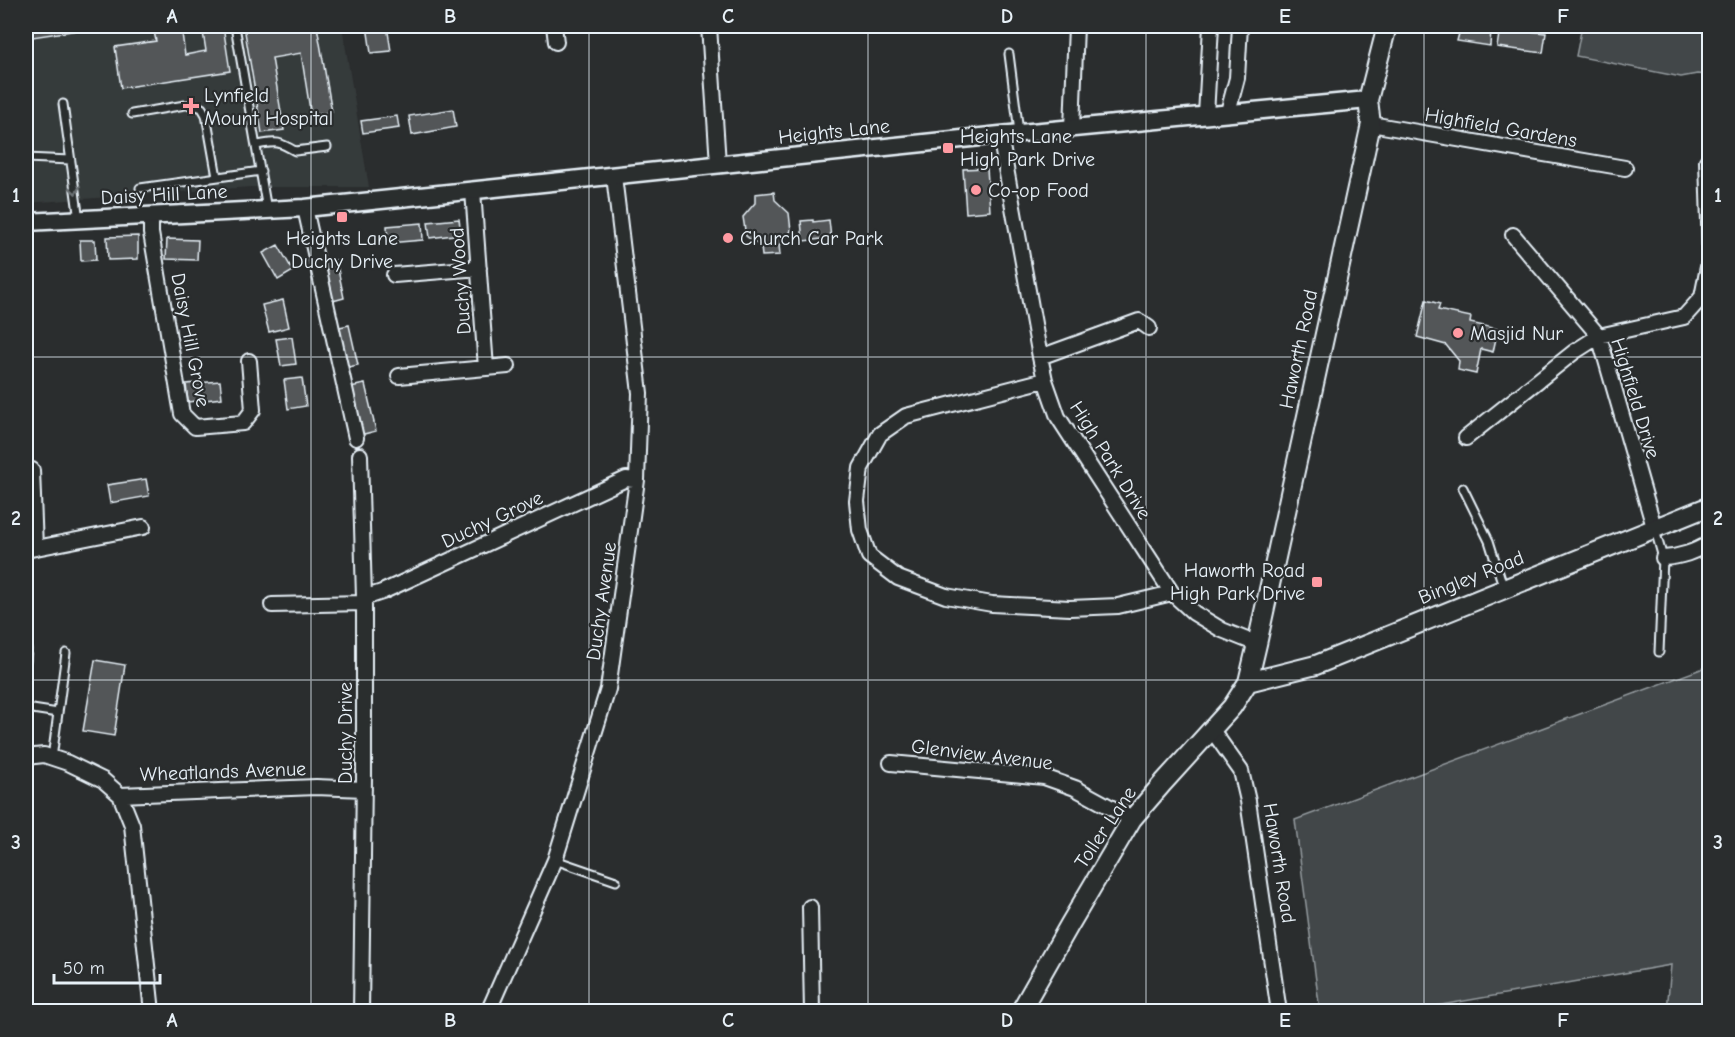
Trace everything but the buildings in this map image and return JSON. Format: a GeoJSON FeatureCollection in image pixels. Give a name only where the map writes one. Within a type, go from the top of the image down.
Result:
{"type":"FeatureCollection","features":[{"type":"Feature","properties":{"kind":"main road","name":"Haworth Road"},"geometry":{"type":"LineString","coordinates":[[1248,682],[1371,124],[1368,100],[1387,26]]}},
{"type":"Feature","properties":{"kind":"main road","name":"Bingley Road"},"geometry":{"type":"LineString","coordinates":[[1248,682],[1316,665],[1710,506]]}},
{"type":"Feature","properties":{"kind":"main road","name":"Toller Lane"},"geometry":{"type":"LineString","coordinates":[[1020,1011],[1132,819],[1232,707],[1248,682]]}},
{"type":"Feature","properties":{"kind":"street"},"geometry":{"type":"LineString","coordinates":[[554,26],[556,42]]}},
{"type":"Feature","properties":{"kind":"street"},"geometry":{"type":"LineString","coordinates":[[709,26],[718,164]]}},
{"type":"Feature","properties":{"kind":"street"},"geometry":{"type":"LineString","coordinates":[[1072,128],[1076,26]]}},
{"type":"Feature","properties":{"kind":"street"},"geometry":{"type":"LineString","coordinates":[[1206,115],[1212,26]]}},
{"type":"Feature","properties":{"kind":"street"},"geometry":{"type":"LineString","coordinates":[[1228,112],[1237,78],[1240,26]]}},
{"type":"Feature","properties":{"kind":"street","name":"Heights Lane"},"geometry":{"type":"LineString","coordinates":[[305,208],[1019,133],[1368,100]]}},
{"type":"Feature","properties":{"kind":"street","name":"Highfield Gardens"},"geometry":{"type":"LineString","coordinates":[[1371,124],[1625,168]]}},
{"type":"Feature","properties":{"kind":"street","name":"High Park Drive"},"geometry":{"type":"LineString","coordinates":[[1000,135],[1040,357],[1045,380],[1058,417],[1172,593],[1194,613],[1222,630],[1257,644]]}},
{"type":"Feature","properties":{"kind":"street"},"geometry":{"type":"LineString","coordinates":[[1466,438],[1574,352],[1599,336],[1684,317],[1702,297],[1710,256],[1707,161]]}},
{"type":"Feature","properties":{"kind":"street","name":"Duchy Avenue"},"geometry":{"type":"LineString","coordinates":[[488,1011],[555,860],[609,689],[637,480],[640,393],[614,176]]}},
{"type":"Feature","properties":{"kind":"street","name":"Duchy Wood"},"geometry":{"type":"LineString","coordinates":[[472,191],[486,368]]}},
{"type":"Feature","properties":{"kind":"street"},"geometry":{"type":"LineString","coordinates":[[305,208],[356,438]]}},
{"type":"Feature","properties":{"kind":"street","name":"Daisy Hill Lane"},"geometry":{"type":"LineString","coordinates":[[26,222],[305,208]]}},
{"type":"Feature","properties":{"kind":"street","name":"Daisy Hill Grove"},"geometry":{"type":"LineString","coordinates":[[151,216],[151,234],[182,414],[195,427],[243,423],[253,410],[249,361]]}},
{"type":"Feature","properties":{"kind":"street","name":"Highfield Drive"},"geometry":{"type":"LineString","coordinates":[[1513,235],[1599,336],[1654,527]]}},
{"type":"Feature","properties":{"kind":"street"},"geometry":{"type":"LineString","coordinates":[[394,274],[479,268]]}},
{"type":"Feature","properties":{"kind":"street"},"geometry":{"type":"LineString","coordinates":[[1040,357],[1139,321],[1149,328]]}},
{"type":"Feature","properties":{"kind":"street"},"geometry":{"type":"LineString","coordinates":[[399,376],[508,366]]}},
{"type":"Feature","properties":{"kind":"street"},"geometry":{"type":"LineString","coordinates":[[1045,380],[906,416],[880,434],[861,468],[857,501],[860,530],[869,556],[898,578],[946,596],[992,604],[1070,608],[1118,606],[1172,593]]}},
{"type":"Feature","properties":{"kind":"street","name":"Duchy Drive"},"geometry":{"type":"LineString","coordinates":[[360,455],[364,600],[361,1011]]}},
{"type":"Feature","properties":{"kind":"street"},"geometry":{"type":"LineString","coordinates":[[32,470],[30,549],[143,527]]}},
{"type":"Feature","properties":{"kind":"street","name":"Duchy Grove"},"geometry":{"type":"LineString","coordinates":[[272,605],[364,600],[626,479],[637,480]]}},
{"type":"Feature","properties":{"kind":"street"},"geometry":{"type":"LineString","coordinates":[[1663,558],[1690,554],[1710,543]]}},
{"type":"Feature","properties":{"kind":"street","name":"Haworth Road"},"geometry":{"type":"LineString","coordinates":[[1212,730],[1241,771],[1248,801],[1279,1011]]}},
{"type":"Feature","properties":{"kind":"street"},"geometry":{"type":"LineString","coordinates":[[26,757],[44,755],[68,763],[104,780],[120,795],[132,825],[152,1011]]}},
{"type":"Feature","properties":{"kind":"street","name":"Glenview Avenue"},"geometry":{"type":"LineString","coordinates":[[891,763],[1044,777],[1075,788],[1132,819]]}},
{"type":"Feature","properties":{"kind":"street","name":"Wheatlands Avenue"},"geometry":{"type":"LineString","coordinates":[[120,795],[316,787],[364,789]]}},
{"type":"Feature","properties":{"kind":"street"},"geometry":{"type":"LineString","coordinates":[[810,907],[812,1011]]}},
{"type":"Feature","properties":{"kind":"lane"},"geometry":{"type":"LineString","coordinates":[[235,26],[267,210]]}},
{"type":"Feature","properties":{"kind":"lane"},"geometry":{"type":"LineString","coordinates":[[1009,54],[1019,133]]}},
{"type":"Feature","properties":{"kind":"lane"},"geometry":{"type":"LineString","coordinates":[[63,104],[79,220]]}},
{"type":"Feature","properties":{"kind":"lane"},"geometry":{"type":"LineString","coordinates":[[132,114],[185,105],[202,108],[206,116],[217,177]]}},
{"type":"Feature","properties":{"kind":"lane"},"geometry":{"type":"LineString","coordinates":[[256,145],[279,142],[295,151],[327,147]]}},
{"type":"Feature","properties":{"kind":"lane"},"geometry":{"type":"LineString","coordinates":[[26,158],[70,160]]}},
{"type":"Feature","properties":{"kind":"lane"},"geometry":{"type":"LineString","coordinates":[[140,188],[261,171]]}},
{"type":"Feature","properties":{"kind":"lane"},"geometry":{"type":"LineString","coordinates":[[1463,488],[1489,541],[1504,589]]}},
{"type":"Feature","properties":{"kind":"lane"},"geometry":{"type":"LineString","coordinates":[[1654,527],[1663,558],[1659,652]]}},
{"type":"Feature","properties":{"kind":"lane"},"geometry":{"type":"LineString","coordinates":[[26,661],[27,649]]}},
{"type":"Feature","properties":{"kind":"lane"},"geometry":{"type":"LineString","coordinates":[[52,758],[66,653]]}},
{"type":"Feature","properties":{"kind":"lane"},"geometry":{"type":"LineString","coordinates":[[26,708],[58,713]]}},
{"type":"Feature","properties":{"kind":"lane"},"geometry":{"type":"LineString","coordinates":[[555,860],[616,882]]}},
{"type":"Feature","properties":{"kind":"shaded area","name":"Lynfield Mount Hospital"},"geometry":{"type":"Polygon","coordinates":[[[26,26],[342,26],[369,187],[251,187],[26,203],[26,26]]]}},
{"type":"Feature","properties":{"kind":"shaded area"},"geometry":{"type":"Polygon","coordinates":[[[1582,26],[1709,26],[1709,75],[1697,74],[1681,77],[1576,56],[1582,26]]]}},
{"type":"Feature","properties":{"kind":"shaded area"},"geometry":{"type":"Polygon","coordinates":[[[1709,666],[1709,1011],[1667,1011],[1671,965],[1407,1011],[1320,1011],[1295,820],[1709,666]]]}},
{"type":"Feature","properties":{"kind":"place","name":"Lynfield Mount Hospital"},"geometry":{"type":"Point","coordinates":[191,106]}},
{"type":"Feature","properties":{"kind":"place","name":"Heights Lane High Park Drive"},"geometry":{"type":"Point","coordinates":[948,148]}},
{"type":"Feature","properties":{"kind":"place","name":"Co-op Food"},"geometry":{"type":"Point","coordinates":[976,190]}},
{"type":"Feature","properties":{"kind":"place","name":"Heights Lane Duchy Drive"},"geometry":{"type":"Point","coordinates":[342,217]}},
{"type":"Feature","properties":{"kind":"place","name":"Church Car Park"},"geometry":{"type":"Point","coordinates":[728,238]}},
{"type":"Feature","properties":{"kind":"place","name":"Masjid Nur"},"geometry":{"type":"Point","coordinates":[1458,333]}},
{"type":"Feature","properties":{"kind":"place","name":"Haworth Road High Park Drive"},"geometry":{"type":"Point","coordinates":[1317,582]}}]}
